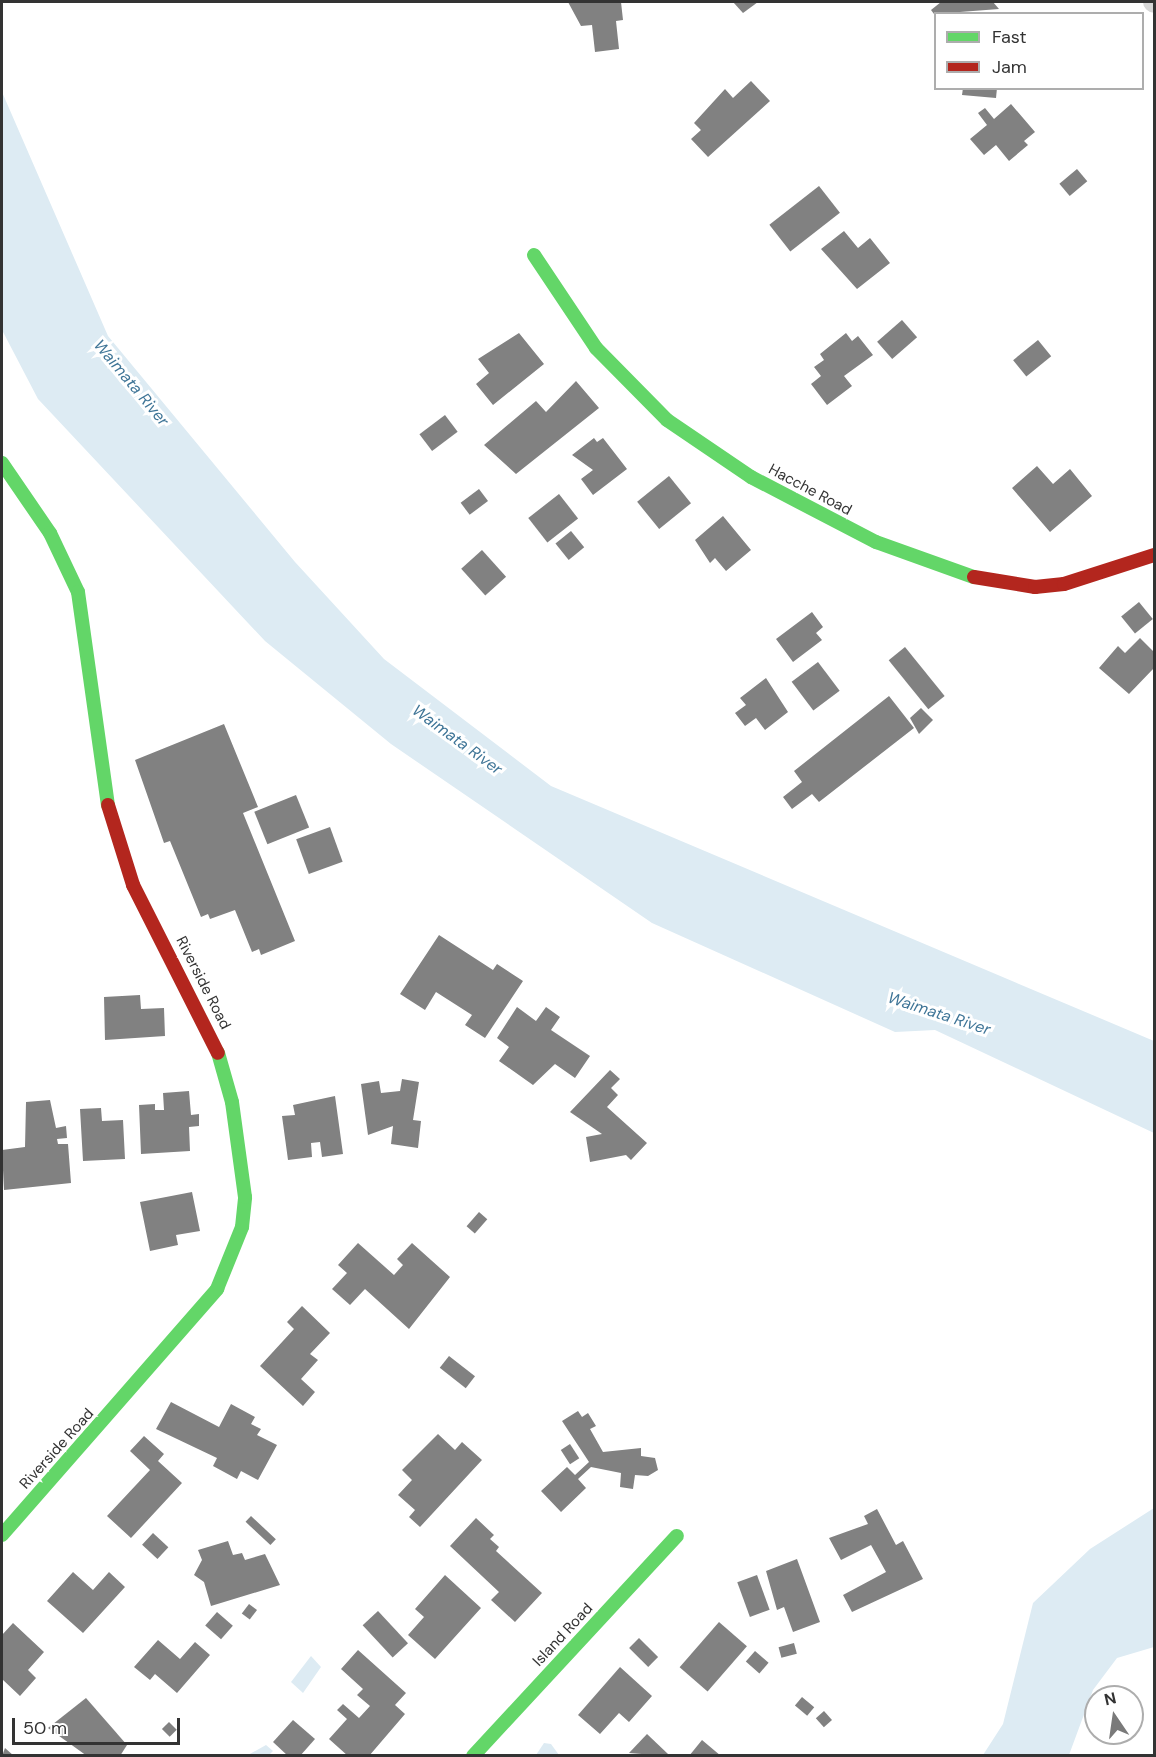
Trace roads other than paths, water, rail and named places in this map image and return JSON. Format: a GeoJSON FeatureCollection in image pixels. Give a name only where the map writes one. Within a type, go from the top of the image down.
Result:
{"type":"FeatureCollection","features":[{"type":"Feature","properties":{"kind":"street","name":"Hacche Road"},"geometry":{"type":"LineString","coordinates":[[534,255],[596,348],[667,420],[751,477],[876,542],[976,578],[1035,587],[1064,584],[1155,555]]}},
{"type":"Feature","properties":{"kind":"street","name":"Riverside Road"},"geometry":{"type":"LineString","coordinates":[[2,463],[50,533],[78,592],[110,822],[133,885],[213,1038],[234,1113],[245,1197],[242,1227],[217,1289],[2,1535]]}},
{"type":"Feature","properties":{"kind":"street","name":"Island Road"},"geometry":{"type":"LineString","coordinates":[[473,1755],[676,1536]]}},
{"type":"Feature","properties":{"kind":"water","name":"Waimata River"},"geometry":{"type":"Polygon","coordinates":[[[2,92],[108,336],[295,562],[384,659],[551,786],[1154,1041],[1154,1133],[935,1030],[895,1032],[652,923],[391,744],[265,641],[38,399],[2,330],[2,92]]]}},
{"type":"Feature","properties":{"kind":"water"},"geometry":{"type":"Polygon","coordinates":[[[1154,1508],[1154,1647],[1117,1658],[1097,1685],[1084,1685],[1084,1714],[1069,1755],[983,1755],[1003,1724],[1033,1603],[1090,1549],[1154,1508]]]}},
{"type":"Feature","properties":{"kind":"water"},"geometry":{"type":"Polygon","coordinates":[[[311,1656],[321,1667],[303,1693],[291,1682],[311,1656]]]}},
{"type":"Feature","properties":{"kind":"water"},"geometry":{"type":"Polygon","coordinates":[[[544,1743],[551,1744],[559,1755],[536,1755],[544,1743]]]}},
{"type":"Feature","properties":{"kind":"water"},"geometry":{"type":"Polygon","coordinates":[[[266,1745],[273,1751],[269,1755],[248,1755],[266,1745]]]}}]}
